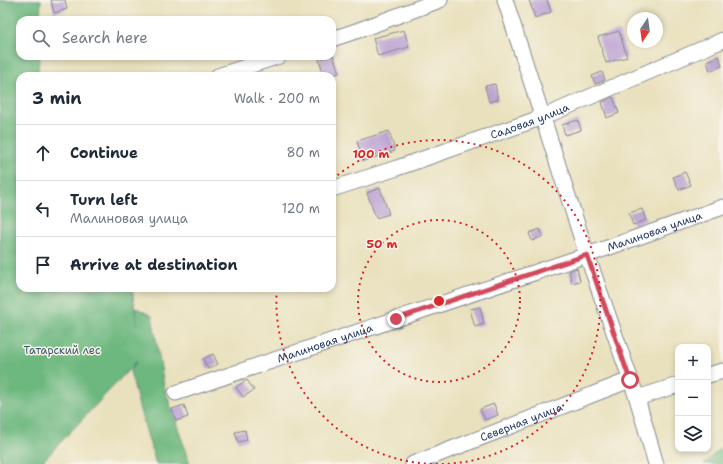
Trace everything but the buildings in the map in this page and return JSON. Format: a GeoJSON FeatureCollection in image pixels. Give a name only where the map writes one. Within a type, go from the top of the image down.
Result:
{"type":"FeatureCollection","features":[{"type":"Feature","properties":{"kind":"street"},"geometry":{"type":"LineString","coordinates":[[336,38],[440,0]]}},
{"type":"Feature","properties":{"kind":"street"},"geometry":{"type":"LineString","coordinates":[[505,0],[587,255],[637,398],[656,464]]}},
{"type":"Feature","properties":{"kind":"street","name":"Садовая улица"},"geometry":{"type":"LineString","coordinates":[[336,188],[397,168],[543,116],[723,40]]}},
{"type":"Feature","properties":{"kind":"street"},"geometry":{"type":"LineString","coordinates":[[230,72],[267,60]]}},
{"type":"Feature","properties":{"kind":"street","name":"Малиновая улица"},"geometry":{"type":"LineString","coordinates":[[176,393],[587,255],[723,207]]}},
{"type":"Feature","properties":{"kind":"street"},"geometry":{"type":"LineString","coordinates":[[711,374],[723,371]]}},
{"type":"Feature","properties":{"kind":"street","name":"Северная улица"},"geometry":{"type":"LineString","coordinates":[[413,464],[630,380]]}},
{"type":"Feature","properties":{"kind":"street"},"geometry":{"type":"LineString","coordinates":[[637,398],[675,386]]}},
{"type":"Feature","properties":{"kind":"green space","name":"Татарский лес"},"geometry":{"type":"Polygon","coordinates":[[[0,0],[41,0],[40,16],[16,16],[16,60],[39,60],[38,72],[16,72],[16,292],[133,292],[137,325],[135,307],[152,316],[164,386],[190,464],[156,464],[130,371],[137,361],[40,464],[0,464],[0,0]]]}},
{"type":"Feature","properties":{"kind":"green space"},"geometry":{"type":"Polygon","coordinates":[[[723,446],[723,464],[704,464],[723,446]]]}},
{"type":"Feature","properties":{"kind":"route"},"geometry":{"type":"LineString","coordinates":[[396,319],[587,255],[630,380]]}}]}
